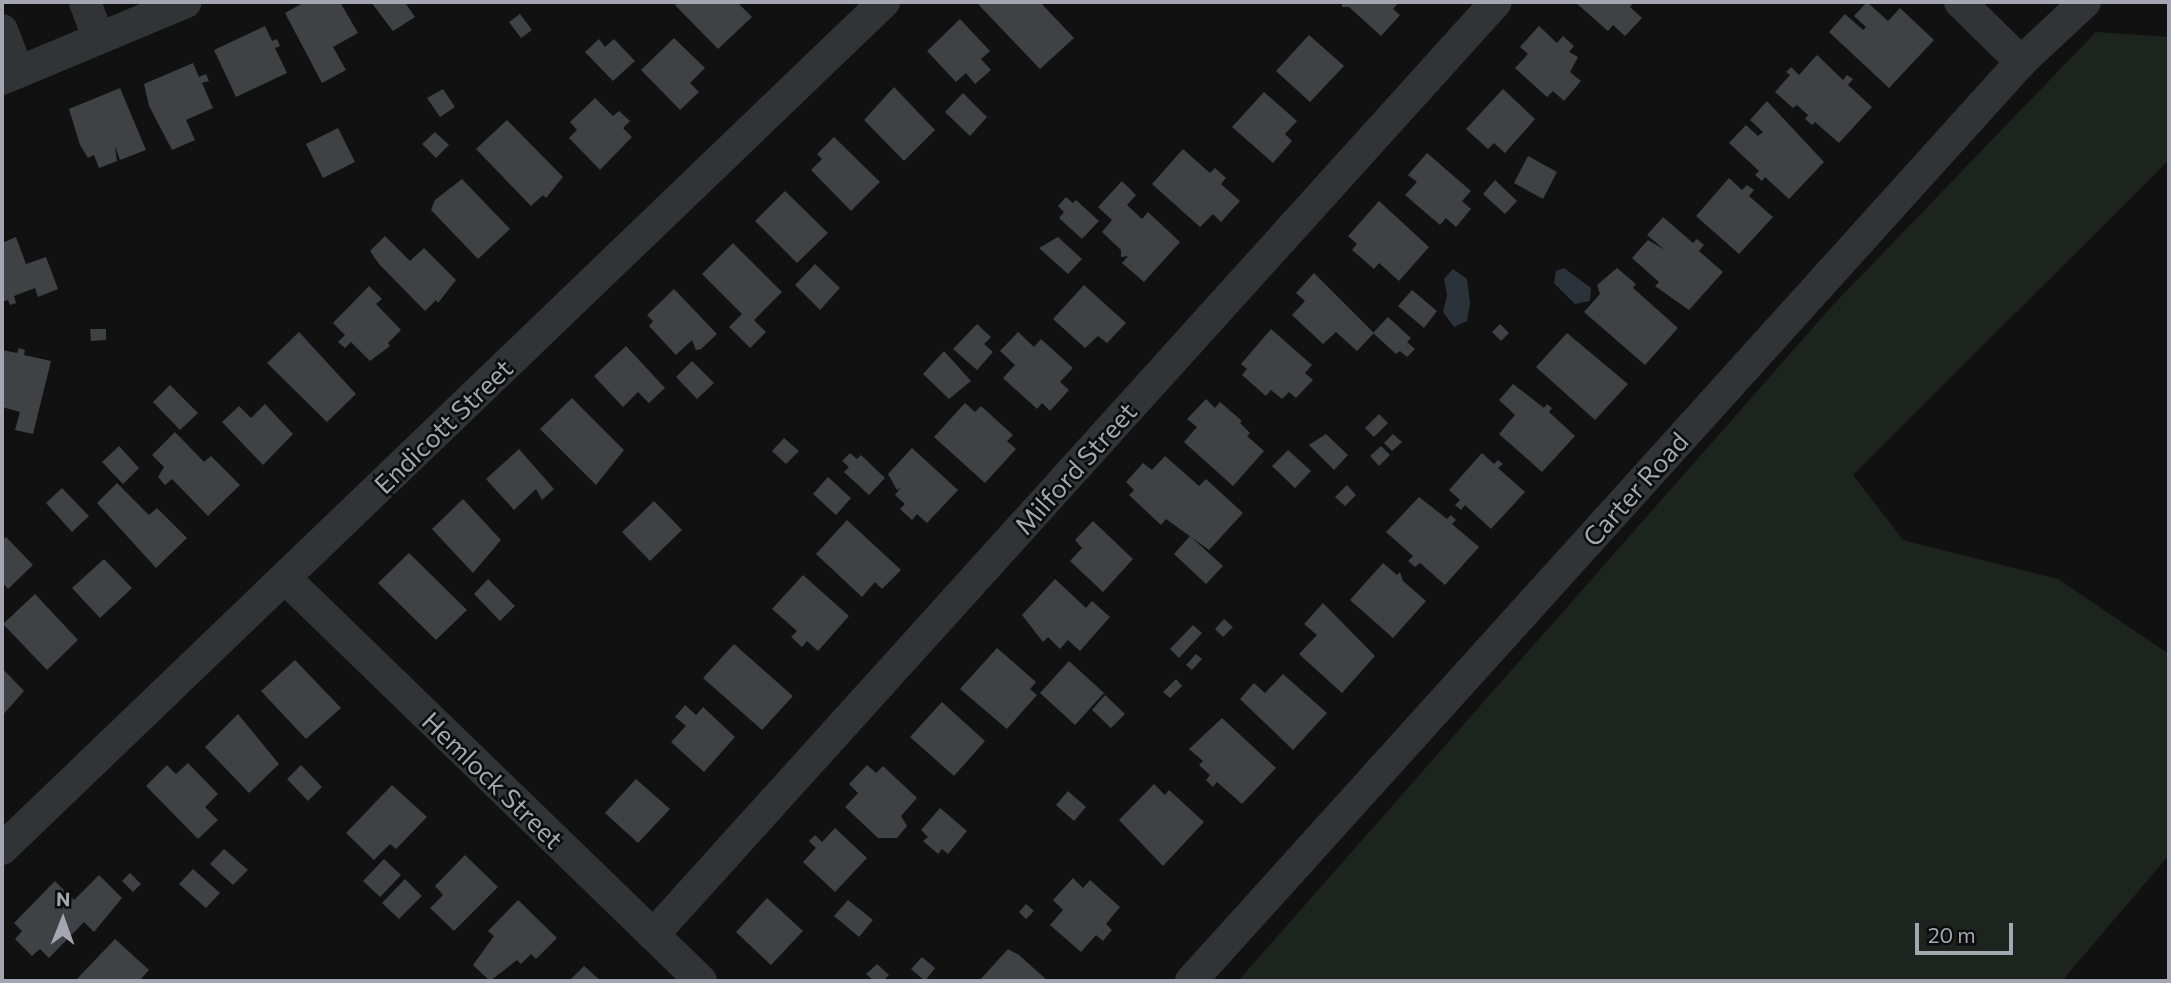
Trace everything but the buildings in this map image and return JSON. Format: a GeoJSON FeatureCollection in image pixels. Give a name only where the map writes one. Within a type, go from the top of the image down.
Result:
{"type":"FeatureCollection","features":[{"type":"Feature","properties":{"kind":"street"},"geometry":{"type":"LineString","coordinates":[[85,2],[99,37]]}},
{"type":"Feature","properties":{"kind":"street"},"geometry":{"type":"LineString","coordinates":[[2,30],[10,75],[187,2]]}},
{"type":"Feature","properties":{"kind":"street","name":"Endicott Street"},"geometry":{"type":"LineString","coordinates":[[2,849],[884,2]]}},
{"type":"Feature","properties":{"kind":"street","name":"Milford Street"},"geometry":{"type":"LineString","coordinates":[[653,935],[1496,2]]}},
{"type":"Feature","properties":{"kind":"street"},"geometry":{"type":"LineString","coordinates":[[1960,2],[2021,62]]}},
{"type":"Feature","properties":{"kind":"street","name":"Carter Road"},"geometry":{"type":"LineString","coordinates":[[1191,981],[2021,62],[2085,2]]}},
{"type":"Feature","properties":{"kind":"street","name":"Hemlock Street"},"geometry":{"type":"LineString","coordinates":[[285,578],[701,981]]}},
{"type":"Feature","properties":{"kind":"shaded area"},"geometry":{"type":"Polygon","coordinates":[[[2096,32],[2169,37],[2169,160],[1853,475],[1903,540],[2058,579],[2169,654],[2169,855],[2062,981],[1238,981],[1833,305],[2096,32]]]}},
{"type":"Feature","properties":{"kind":"shaded area"},"geometry":{"type":"Polygon","coordinates":[[[1564,268],[1591,288],[1590,301],[1575,304],[1554,283],[1556,271],[1564,268]]]}},
{"type":"Feature","properties":{"kind":"shaded area"},"geometry":{"type":"Polygon","coordinates":[[[1453,269],[1467,279],[1470,303],[1467,321],[1454,327],[1443,312],[1447,295],[1444,279],[1453,269]]]}}]}
